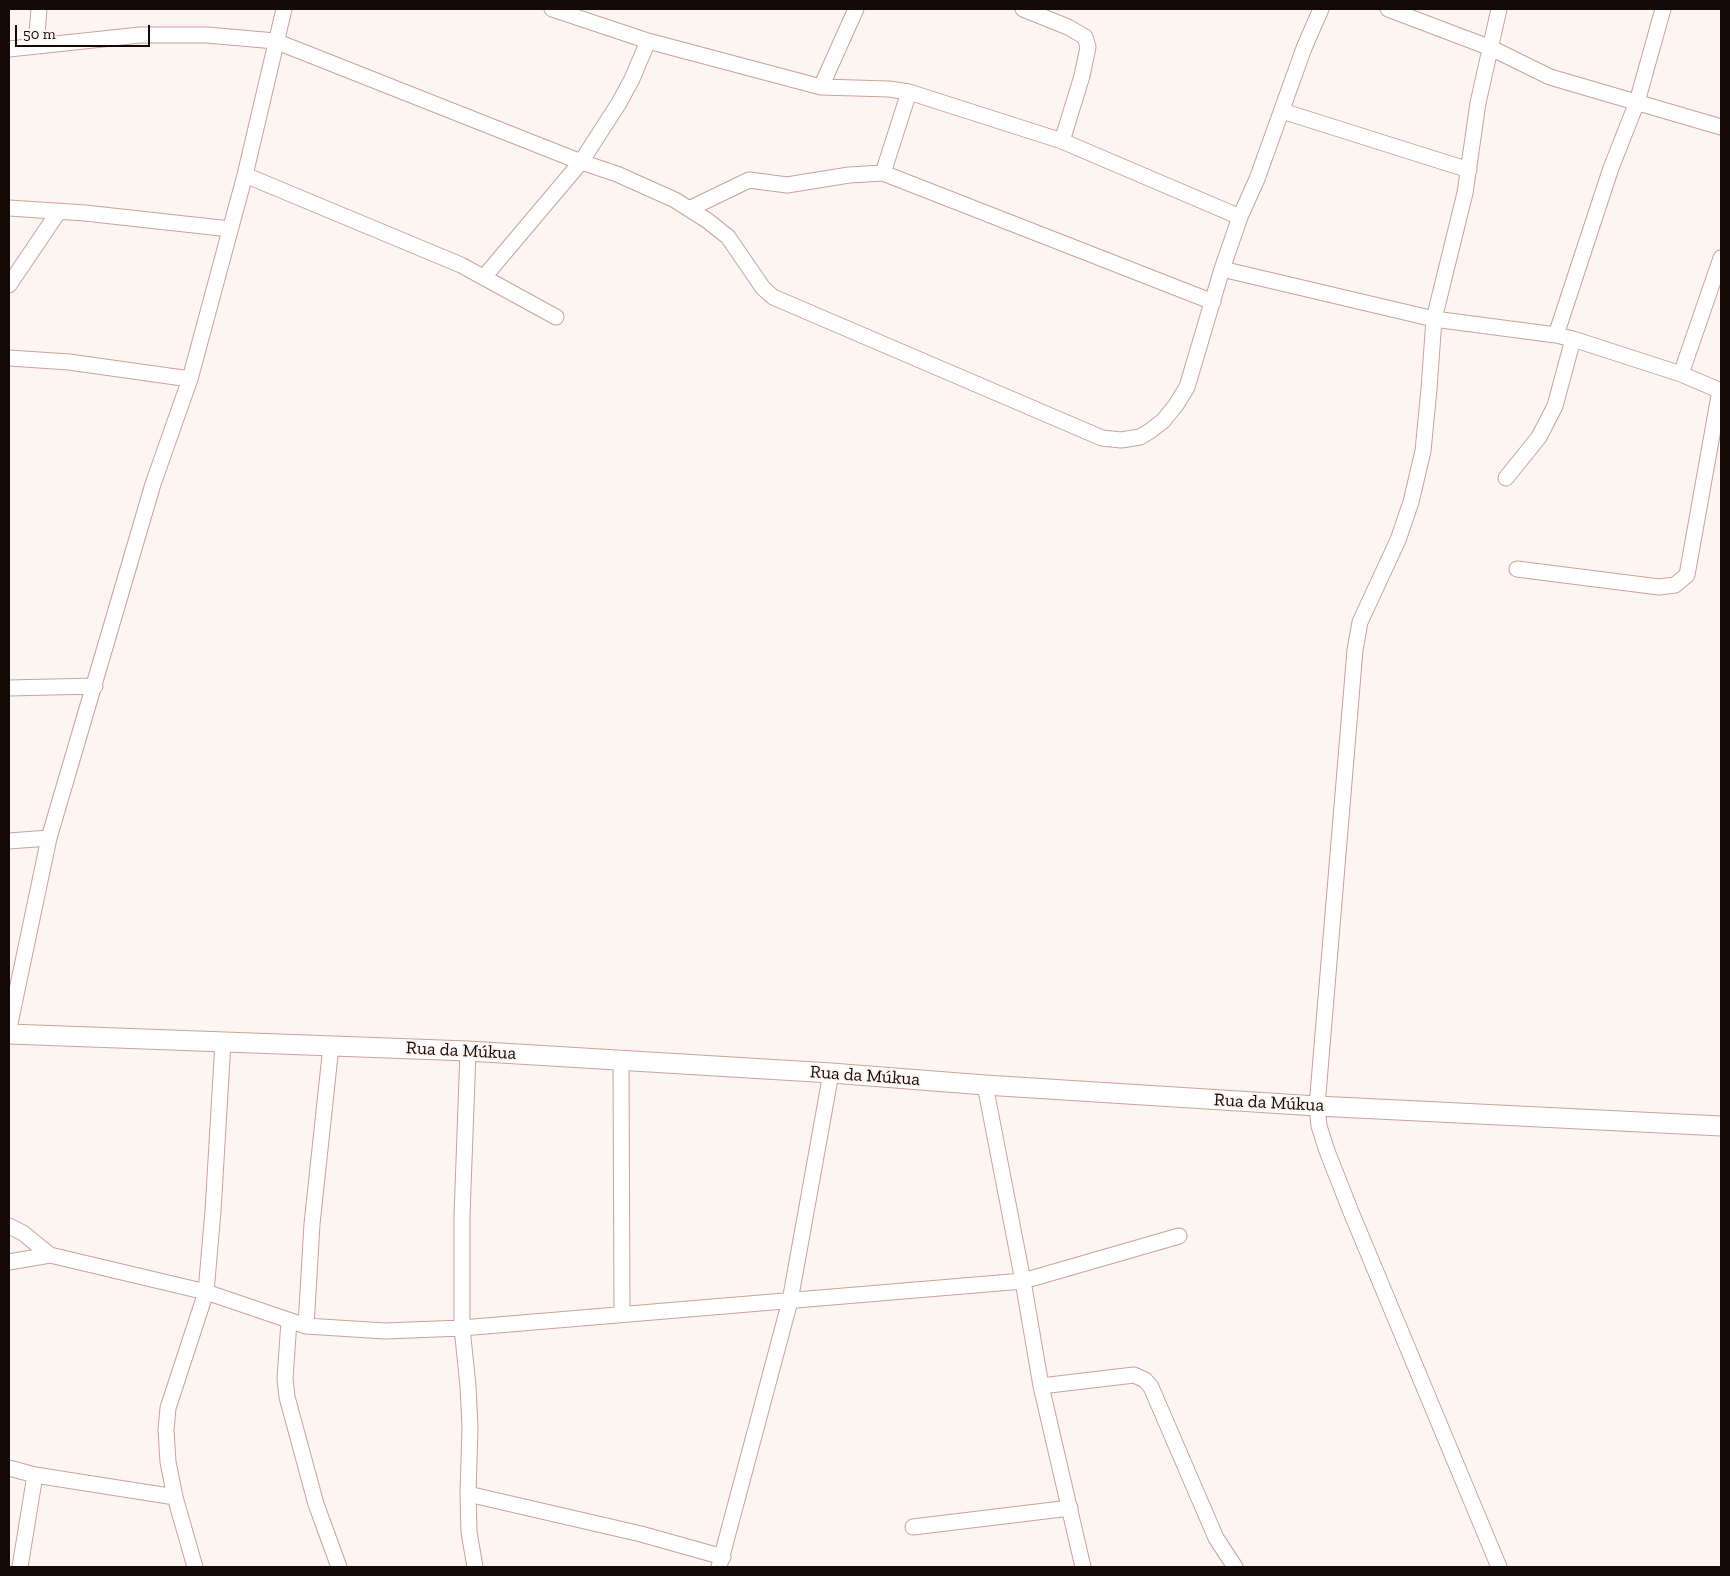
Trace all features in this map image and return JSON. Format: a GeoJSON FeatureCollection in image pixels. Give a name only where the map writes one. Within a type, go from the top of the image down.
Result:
{"type":"FeatureCollection","features":[{"type":"Feature","properties":{"kind":"street"},"geometry":{"type":"LineString","coordinates":[[36,46],[39,9]]}},
{"type":"Feature","properties":{"kind":"street"},"geometry":{"type":"LineString","coordinates":[[9,1028],[50,838],[153,484],[190,379],[245,175],[284,9]]}},
{"type":"Feature","properties":{"kind":"street"},"geometry":{"type":"LineString","coordinates":[[552,9],[648,41],[821,87],[889,89],[909,92],[1062,141],[1240,217]]}},
{"type":"Feature","properties":{"kind":"street"},"geometry":{"type":"LineString","coordinates":[[821,87],[856,9]]}},
{"type":"Feature","properties":{"kind":"street"},"geometry":{"type":"LineString","coordinates":[[1023,9],[1077,32],[1085,37],[1088,47],[1082,76],[1062,141]]}},
{"type":"Feature","properties":{"kind":"street"},"geometry":{"type":"LineString","coordinates":[[9,49],[140,35],[207,35],[275,41],[581,162],[617,174],[674,200],[708,221],[728,237],[763,288],[773,297],[1102,438],[1130,440],[1140,437],[1163,421],[1187,387],[1222,269],[1240,217],[1257,179],[1304,48],[1321,9]]}},
{"type":"Feature","properties":{"kind":"street"},"geometry":{"type":"LineString","coordinates":[[1388,9],[1491,48],[1550,77],[1592,91],[1637,102],[1721,127]]}},
{"type":"Feature","properties":{"kind":"street"},"geometry":{"type":"LineString","coordinates":[[1499,9],[1478,103],[1469,170],[1434,318],[1423,451],[1411,502],[1398,540],[1360,622],[1355,650],[1317,1106],[1327,1151],[1351,1212],[1499,1567]]}},
{"type":"Feature","properties":{"kind":"street"},"geometry":{"type":"LineString","coordinates":[[1556,335],[1611,168],[1637,102],[1663,9]]}},
{"type":"Feature","properties":{"kind":"street"},"geometry":{"type":"LineString","coordinates":[[484,276],[581,162],[624,95],[648,41]]}},
{"type":"Feature","properties":{"kind":"street"},"geometry":{"type":"LineString","coordinates":[[883,173],[909,92]]}},
{"type":"Feature","properties":{"kind":"street"},"geometry":{"type":"LineString","coordinates":[[1282,111],[1469,170]]}},
{"type":"Feature","properties":{"kind":"street"},"geometry":{"type":"LineString","coordinates":[[689,209],[749,180],[787,184],[849,175],[883,173],[1213,302]]}},
{"type":"Feature","properties":{"kind":"street"},"geometry":{"type":"LineString","coordinates":[[245,175],[461,265],[556,317]]}},
{"type":"Feature","properties":{"kind":"street"},"geometry":{"type":"LineString","coordinates":[[9,208],[85,213],[230,229]]}},
{"type":"Feature","properties":{"kind":"street"},"geometry":{"type":"LineString","coordinates":[[11,282],[59,212]]}},
{"type":"Feature","properties":{"kind":"street"},"geometry":{"type":"LineString","coordinates":[[1681,374],[1721,258]]}},
{"type":"Feature","properties":{"kind":"street"},"geometry":{"type":"LineString","coordinates":[[9,262],[11,282]]}},
{"type":"Feature","properties":{"kind":"street"},"geometry":{"type":"LineString","coordinates":[[1222,269],[1434,318],[1573,339],[1681,374],[1721,390],[1687,574],[1675,584],[1658,587],[1517,569]]}},
{"type":"Feature","properties":{"kind":"street"},"geometry":{"type":"LineString","coordinates":[[1506,478],[1539,437],[1555,406],[1573,339]]}},
{"type":"Feature","properties":{"kind":"street"},"geometry":{"type":"LineString","coordinates":[[9,358],[69,362],[190,379]]}},
{"type":"Feature","properties":{"kind":"street"},"geometry":{"type":"LineString","coordinates":[[9,688],[95,686]]}},
{"type":"Feature","properties":{"kind":"street"},"geometry":{"type":"LineString","coordinates":[[9,841],[50,838]]}},
{"type":"Feature","properties":{"kind":"street","name":"Rua da Múkua"},"geometry":{"type":"LineString","coordinates":[[9,1034],[468,1051],[831,1073],[985,1085],[1317,1106],[1721,1126]]}},
{"type":"Feature","properties":{"kind":"street"},"geometry":{"type":"LineString","coordinates":[[194,1567],[175,1497],[168,1462],[168,1408],[206,1292],[213,1212],[223,1042]]}},
{"type":"Feature","properties":{"kind":"street"},"geometry":{"type":"LineString","coordinates":[[306,1326],[312,1224],[331,1046]]}},
{"type":"Feature","properties":{"kind":"street"},"geometry":{"type":"LineString","coordinates":[[468,1051],[462,1216],[462,1328],[469,1418],[469,1532],[475,1567]]}},
{"type":"Feature","properties":{"kind":"street"},"geometry":{"type":"LineString","coordinates":[[621,1060],[622,1314]]}},
{"type":"Feature","properties":{"kind":"street"},"geometry":{"type":"LineString","coordinates":[[468,1494],[632,1532],[721,1562],[790,1301],[831,1073]]}},
{"type":"Feature","properties":{"kind":"street"},"geometry":{"type":"LineString","coordinates":[[985,1085],[1023,1281],[1041,1386],[1083,1567]]}},
{"type":"Feature","properties":{"kind":"street"},"geometry":{"type":"LineString","coordinates":[[9,1226],[22,1233],[50,1255]]}},
{"type":"Feature","properties":{"kind":"street"},"geometry":{"type":"LineString","coordinates":[[9,1262],[50,1255],[206,1292],[306,1326],[385,1331],[462,1328],[1023,1281],[1179,1236]]}},
{"type":"Feature","properties":{"kind":"street"},"geometry":{"type":"LineString","coordinates":[[290,1320],[285,1379],[287,1397],[316,1504],[339,1567]]}},
{"type":"Feature","properties":{"kind":"street"},"geometry":{"type":"LineString","coordinates":[[1041,1386],[1134,1375],[1145,1380],[1151,1386],[1216,1538],[1235,1567]]}},
{"type":"Feature","properties":{"kind":"street"},"geometry":{"type":"LineString","coordinates":[[9,1468],[34,1475],[175,1497]]}},
{"type":"Feature","properties":{"kind":"street"},"geometry":{"type":"LineString","coordinates":[[20,1567],[34,1475]]}},
{"type":"Feature","properties":{"kind":"street"},"geometry":{"type":"LineString","coordinates":[[913,1527],[1070,1508]]}}]}
